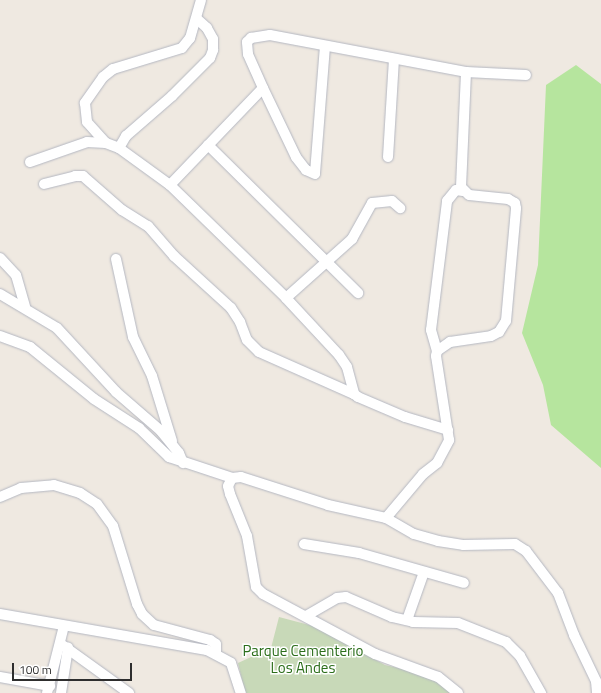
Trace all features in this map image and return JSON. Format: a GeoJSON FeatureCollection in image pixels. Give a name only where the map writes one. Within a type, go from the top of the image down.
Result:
{"type":"FeatureCollection","features":[{"type":"Feature","properties":{"kind":"street"},"geometry":{"type":"LineString","coordinates":[[106,143],[93,131],[84,114],[85,103],[92,91],[113,69],[182,48],[190,38],[202,0]]}},
{"type":"Feature","properties":{"kind":"street"},"geometry":{"type":"LineString","coordinates":[[119,148],[126,136],[172,96],[210,58],[213,39],[207,28],[197,19]]}},
{"type":"Feature","properties":{"kind":"street"},"geometry":{"type":"LineString","coordinates":[[325,46],[316,174],[306,170],[296,157],[263,88],[248,54],[247,42],[251,38],[270,35],[466,72],[526,75]]}},
{"type":"Feature","properties":{"kind":"street"},"geometry":{"type":"LineString","coordinates":[[388,157],[394,59]]}},
{"type":"Feature","properties":{"kind":"street"},"geometry":{"type":"LineString","coordinates":[[463,191],[460,180],[466,72]]}},
{"type":"Feature","properties":{"kind":"street"},"geometry":{"type":"LineString","coordinates":[[170,185],[263,88]]}},
{"type":"Feature","properties":{"kind":"street"},"geometry":{"type":"LineString","coordinates":[[30,162],[87,142],[106,143],[119,148],[170,185],[286,298],[339,355],[347,367],[354,394]]}},
{"type":"Feature","properties":{"kind":"street"},"geometry":{"type":"LineString","coordinates":[[208,145],[358,293]]}},
{"type":"Feature","properties":{"kind":"street"},"geometry":{"type":"LineString","coordinates":[[44,184],[74,176],[83,176],[122,210],[148,226],[174,256],[231,308],[240,322],[247,340],[259,352],[405,417],[448,430]]}},
{"type":"Feature","properties":{"kind":"street"},"geometry":{"type":"LineString","coordinates":[[386,518],[423,474],[437,463],[447,448],[448,430],[436,356],[437,351],[431,330],[447,201],[456,190],[463,191],[469,195],[504,199],[515,203],[506,321],[499,332],[491,336],[450,342],[437,351]]}},
{"type":"Feature","properties":{"kind":"street"},"geometry":{"type":"LineString","coordinates":[[286,298],[352,239],[372,203],[392,201],[400,208]]}},
{"type":"Feature","properties":{"kind":"street"},"geometry":{"type":"LineString","coordinates":[[0,258],[16,275],[25,307]]}},
{"type":"Feature","properties":{"kind":"street"},"geometry":{"type":"LineString","coordinates":[[116,258],[133,338],[152,376],[173,445],[183,463]]}},
{"type":"Feature","properties":{"kind":"street"},"geometry":{"type":"LineString","coordinates":[[0,294],[25,307],[57,328],[116,392],[146,416],[173,445]]}},
{"type":"Feature","properties":{"kind":"street"},"geometry":{"type":"LineString","coordinates":[[0,336],[30,347],[94,399],[139,428],[161,452],[183,463],[232,478],[241,477],[328,505],[386,518],[414,534],[438,541],[463,544],[516,544],[526,551],[558,593],[574,635],[596,681],[597,693]]}},
{"type":"Feature","properties":{"kind":"street"},"geometry":{"type":"LineString","coordinates":[[232,478],[228,486],[247,536],[256,586],[279,605],[306,616],[388,660],[438,677],[458,693]]}},
{"type":"Feature","properties":{"kind":"street"},"geometry":{"type":"LineString","coordinates":[[0,496],[21,488],[54,485],[80,493],[97,504],[113,526],[136,604],[142,614],[154,625],[210,640],[216,644],[216,654]]}},
{"type":"Feature","properties":{"kind":"street"},"geometry":{"type":"LineString","coordinates":[[304,544],[359,553],[464,583]]}},
{"type":"Feature","properties":{"kind":"street"},"geometry":{"type":"LineString","coordinates":[[407,620],[424,572]]}},
{"type":"Feature","properties":{"kind":"street"},"geometry":{"type":"LineString","coordinates":[[306,616],[337,598],[346,597],[392,617],[407,620],[458,623],[496,636],[520,656],[541,693]]}},
{"type":"Feature","properties":{"kind":"street"},"geometry":{"type":"LineString","coordinates":[[0,614],[207,650],[231,663],[241,693]]}},
{"type":"Feature","properties":{"kind":"street"},"geometry":{"type":"LineString","coordinates":[[61,693],[65,646],[64,626]]}},
{"type":"Feature","properties":{"kind":"street"},"geometry":{"type":"LineString","coordinates":[[0,677],[48,689],[65,646]]}},
{"type":"Feature","properties":{"kind":"street"},"geometry":{"type":"LineString","coordinates":[[65,646],[129,693]]}},
{"type":"Feature","properties":{"kind":"green space"},"geometry":{"type":"Polygon","coordinates":[[[576,65],[601,84],[601,468],[551,425],[543,385],[522,333],[538,265],[546,85],[576,65]]]}},
{"type":"Feature","properties":{"kind":"green space","name":"Parque Cementerio Los Andes"},"geometry":{"type":"Polygon","coordinates":[[[279,617],[313,626],[385,665],[424,674],[453,693],[245,693],[238,663],[271,648],[279,617]]]}}]}
